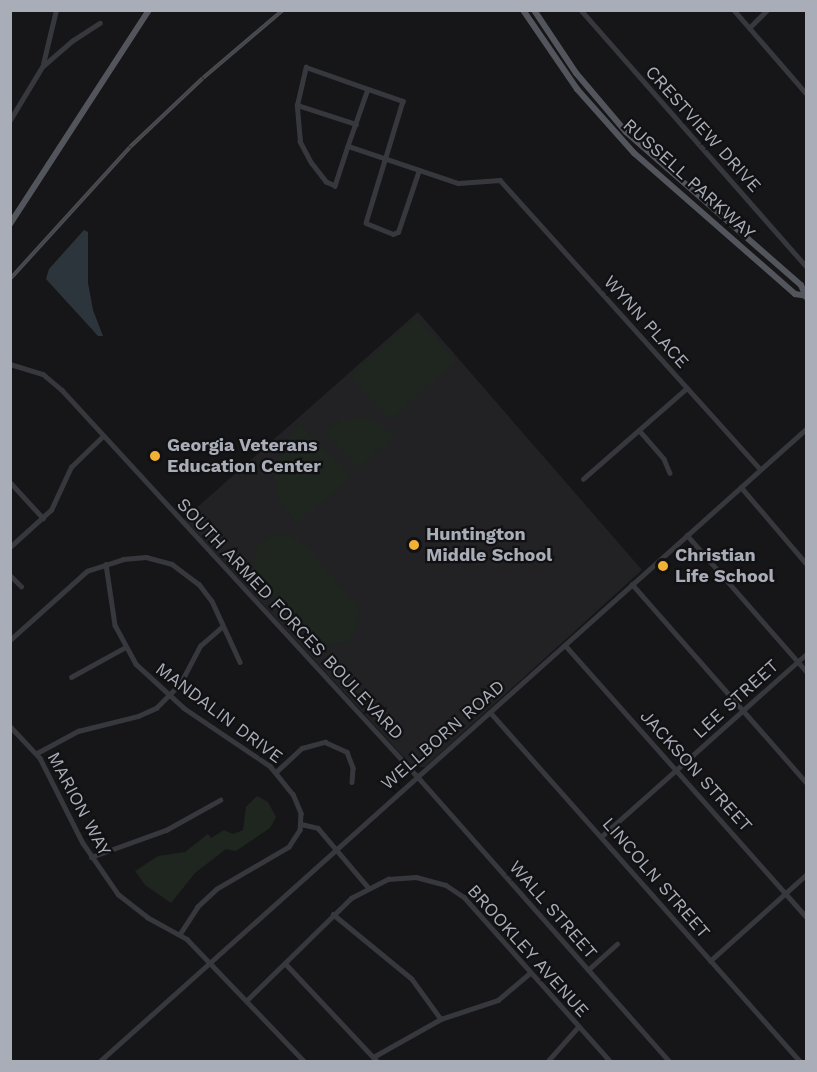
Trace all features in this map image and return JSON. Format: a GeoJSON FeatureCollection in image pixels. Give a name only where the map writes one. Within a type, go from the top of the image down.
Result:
{"type":"FeatureCollection","features":[{"type":"Feature","properties":{"kind":"main road"},"geometry":{"type":"LineString","coordinates":[[10,224],[149,10]]}},
{"type":"Feature","properties":{"kind":"main road","name":"RUSSELL PARKWAY"},"geometry":{"type":"LineString","coordinates":[[523,10],[577,89],[634,153],[795,294],[806,297]]}},
{"type":"Feature","properties":{"kind":"main road","name":"RUSSELL PARKWAY"},"geometry":{"type":"LineString","coordinates":[[534,10],[576,73],[626,132],[801,285],[806,297]]}},
{"type":"Feature","properties":{"kind":"street"},"geometry":{"type":"LineString","coordinates":[[42,67],[56,10]]}},
{"type":"Feature","properties":{"kind":"street","name":"CRESTVIEW DRIVE"},"geometry":{"type":"LineString","coordinates":[[580,10],[807,266]]}},
{"type":"Feature","properties":{"kind":"street"},"geometry":{"type":"LineString","coordinates":[[734,10],[807,93]]}},
{"type":"Feature","properties":{"kind":"street"},"geometry":{"type":"LineString","coordinates":[[749,28],[767,10]]}},
{"type":"Feature","properties":{"kind":"street"},"geometry":{"type":"LineString","coordinates":[[10,120],[42,67],[66,44],[100,23]]}},
{"type":"Feature","properties":{"kind":"street"},"geometry":{"type":"LineString","coordinates":[[348,146],[384,158],[419,170],[398,232],[373,228],[365,218],[384,158],[403,101],[368,88],[306,67],[297,105],[300,142],[311,163],[326,182],[335,186],[348,146],[368,88]]}},
{"type":"Feature","properties":{"kind":"street"},"geometry":{"type":"LineString","coordinates":[[297,105],[356,124]]}},
{"type":"Feature","properties":{"kind":"street","name":"WYNN PLACE"},"geometry":{"type":"LineString","coordinates":[[419,170],[466,184],[500,180],[760,469]]}},
{"type":"Feature","properties":{"kind":"street","name":"SOUTH ARMED FORCES BOULEVARD"},"geometry":{"type":"LineString","coordinates":[[10,364],[43,374],[417,776]]}},
{"type":"Feature","properties":{"kind":"street"},"geometry":{"type":"LineString","coordinates":[[583,479],[687,388]]}},
{"type":"Feature","properties":{"kind":"street","name":"WELLBORN ROAD"},"geometry":{"type":"LineString","coordinates":[[99,1062],[208,961],[807,429]]}},
{"type":"Feature","properties":{"kind":"street"},"geometry":{"type":"LineString","coordinates":[[639,430],[664,459],[670,473]]}},
{"type":"Feature","properties":{"kind":"street"},"geometry":{"type":"LineString","coordinates":[[10,547],[43,518],[57,502],[71,467],[103,436]]}},
{"type":"Feature","properties":{"kind":"street"},"geometry":{"type":"LineString","coordinates":[[10,482],[43,518]]}},
{"type":"Feature","properties":{"kind":"street"},"geometry":{"type":"LineString","coordinates":[[741,487],[807,563]]}},
{"type":"Feature","properties":{"kind":"street"},"geometry":{"type":"LineString","coordinates":[[687,535],[807,670]]}},
{"type":"Feature","properties":{"kind":"street"},"geometry":{"type":"LineString","coordinates":[[10,640],[82,575],[106,564],[135,557],[172,564],[206,592],[240,662]]}},
{"type":"Feature","properties":{"kind":"street","name":"MANDALIN DRIVE"},"geometry":{"type":"LineString","coordinates":[[106,564],[115,625],[124,648],[142,671],[170,695],[276,772],[297,800],[301,824]]}},
{"type":"Feature","properties":{"kind":"street"},"geometry":{"type":"LineString","coordinates":[[10,575],[21,586]]}},
{"type":"Feature","properties":{"kind":"street"},"geometry":{"type":"LineString","coordinates":[[632,585],[807,782]]}},
{"type":"Feature","properties":{"kind":"street"},"geometry":{"type":"LineString","coordinates":[[37,753],[78,731],[143,715],[170,695],[200,646],[223,626]]}},
{"type":"Feature","properties":{"kind":"street","name":"JACKSON STREET"},"geometry":{"type":"LineString","coordinates":[[565,645],[807,916]]}},
{"type":"Feature","properties":{"kind":"street"},"geometry":{"type":"LineString","coordinates":[[71,677],[124,648]]}},
{"type":"Feature","properties":{"kind":"street","name":"LEE STREET"},"geometry":{"type":"LineString","coordinates":[[602,836],[807,654]]}},
{"type":"Feature","properties":{"kind":"street","name":"LINCOLN STREET"},"geometry":{"type":"LineString","coordinates":[[490,712],[801,1062]]}},
{"type":"Feature","properties":{"kind":"street","name":"MARION WAY"},"geometry":{"type":"LineString","coordinates":[[10,726],[37,753],[91,857],[122,898],[180,935],[305,1062]]}},
{"type":"Feature","properties":{"kind":"street"},"geometry":{"type":"LineString","coordinates":[[276,772],[302,748],[325,742],[347,752],[352,759],[352,782]]}},
{"type":"Feature","properties":{"kind":"street","name":"WALL STREET"},"geometry":{"type":"LineString","coordinates":[[417,776],[670,1062]]}},
{"type":"Feature","properties":{"kind":"street"},"geometry":{"type":"LineString","coordinates":[[91,857],[166,830],[220,800]]}},
{"type":"Feature","properties":{"kind":"street"},"geometry":{"type":"LineString","coordinates":[[180,935],[210,895],[283,851],[297,837],[301,824],[318,828],[337,847],[368,887]]}},
{"type":"Feature","properties":{"kind":"street"},"geometry":{"type":"LineString","coordinates":[[710,961],[807,875]]}},
{"type":"Feature","properties":{"kind":"street","name":"BROOKLEY AVENUE"},"geometry":{"type":"LineString","coordinates":[[246,1001],[333,914],[368,887],[409,876],[452,888],[610,1062]]}},
{"type":"Feature","properties":{"kind":"street"},"geometry":{"type":"LineString","coordinates":[[333,914],[412,979],[441,1019]]}},
{"type":"Feature","properties":{"kind":"street"},"geometry":{"type":"LineString","coordinates":[[588,970],[617,944]]}},
{"type":"Feature","properties":{"kind":"street"},"geometry":{"type":"LineString","coordinates":[[285,963],[375,1056],[378,1062]]}},
{"type":"Feature","properties":{"kind":"street"},"geometry":{"type":"LineString","coordinates":[[375,1056],[441,1019],[498,1000],[530,973]]}},
{"type":"Feature","properties":{"kind":"street"},"geometry":{"type":"LineString","coordinates":[[547,1062],[578,1027]]}},
{"type":"Feature","properties":{"kind":"shaded area"},"geometry":{"type":"Polygon","coordinates":[[[84,230],[88,232],[88,283],[93,310],[103,336],[98,336],[46,279],[49,269],[84,230]]]}},
{"type":"Feature","properties":{"kind":"shaded area","name":"Huntington Middle School"},"geometry":{"type":"Polygon","coordinates":[[[418,312],[642,570],[425,767],[411,765],[184,519],[418,312]]]}},
{"type":"Feature","properties":{"kind":"shaded area"},"geometry":{"type":"Polygon","coordinates":[[[416,317],[455,361],[390,420],[351,376],[416,317]]]}},
{"type":"Feature","properties":{"kind":"shaded area"},"geometry":{"type":"Polygon","coordinates":[[[361,417],[378,422],[395,436],[358,469],[324,432],[342,420],[361,417]]]}},
{"type":"Feature","properties":{"kind":"shaded area"},"geometry":{"type":"Polygon","coordinates":[[[300,425],[349,473],[348,480],[296,523],[280,501],[274,474],[286,440],[300,425]]]}},
{"type":"Feature","properties":{"kind":"shaded area"},"geometry":{"type":"Polygon","coordinates":[[[285,533],[304,544],[359,609],[355,632],[347,641],[327,646],[310,639],[260,582],[253,570],[257,547],[273,535],[285,533]]]}},
{"type":"Feature","properties":{"kind":"shaded area"},"geometry":{"type":"Polygon","coordinates":[[[257,796],[268,802],[276,817],[270,828],[236,851],[226,849],[195,873],[171,903],[145,885],[135,871],[158,856],[185,852],[208,834],[211,838],[224,830],[233,834],[243,830],[246,807],[257,796]]]}},
{"type":"Feature","properties":{"kind":"railway"},"geometry":{"type":"LineString","coordinates":[[10,279],[130,147],[203,78],[283,10]]}},
{"type":"Feature","properties":{"kind":"place","name":"Georgia Veterans Education Center"},"geometry":{"type":"Point","coordinates":[155,456]}},
{"type":"Feature","properties":{"kind":"place","name":"Huntington Middle School"},"geometry":{"type":"Point","coordinates":[414,545]}},
{"type":"Feature","properties":{"kind":"place","name":"Christian Life School"},"geometry":{"type":"Point","coordinates":[663,566]}}]}
